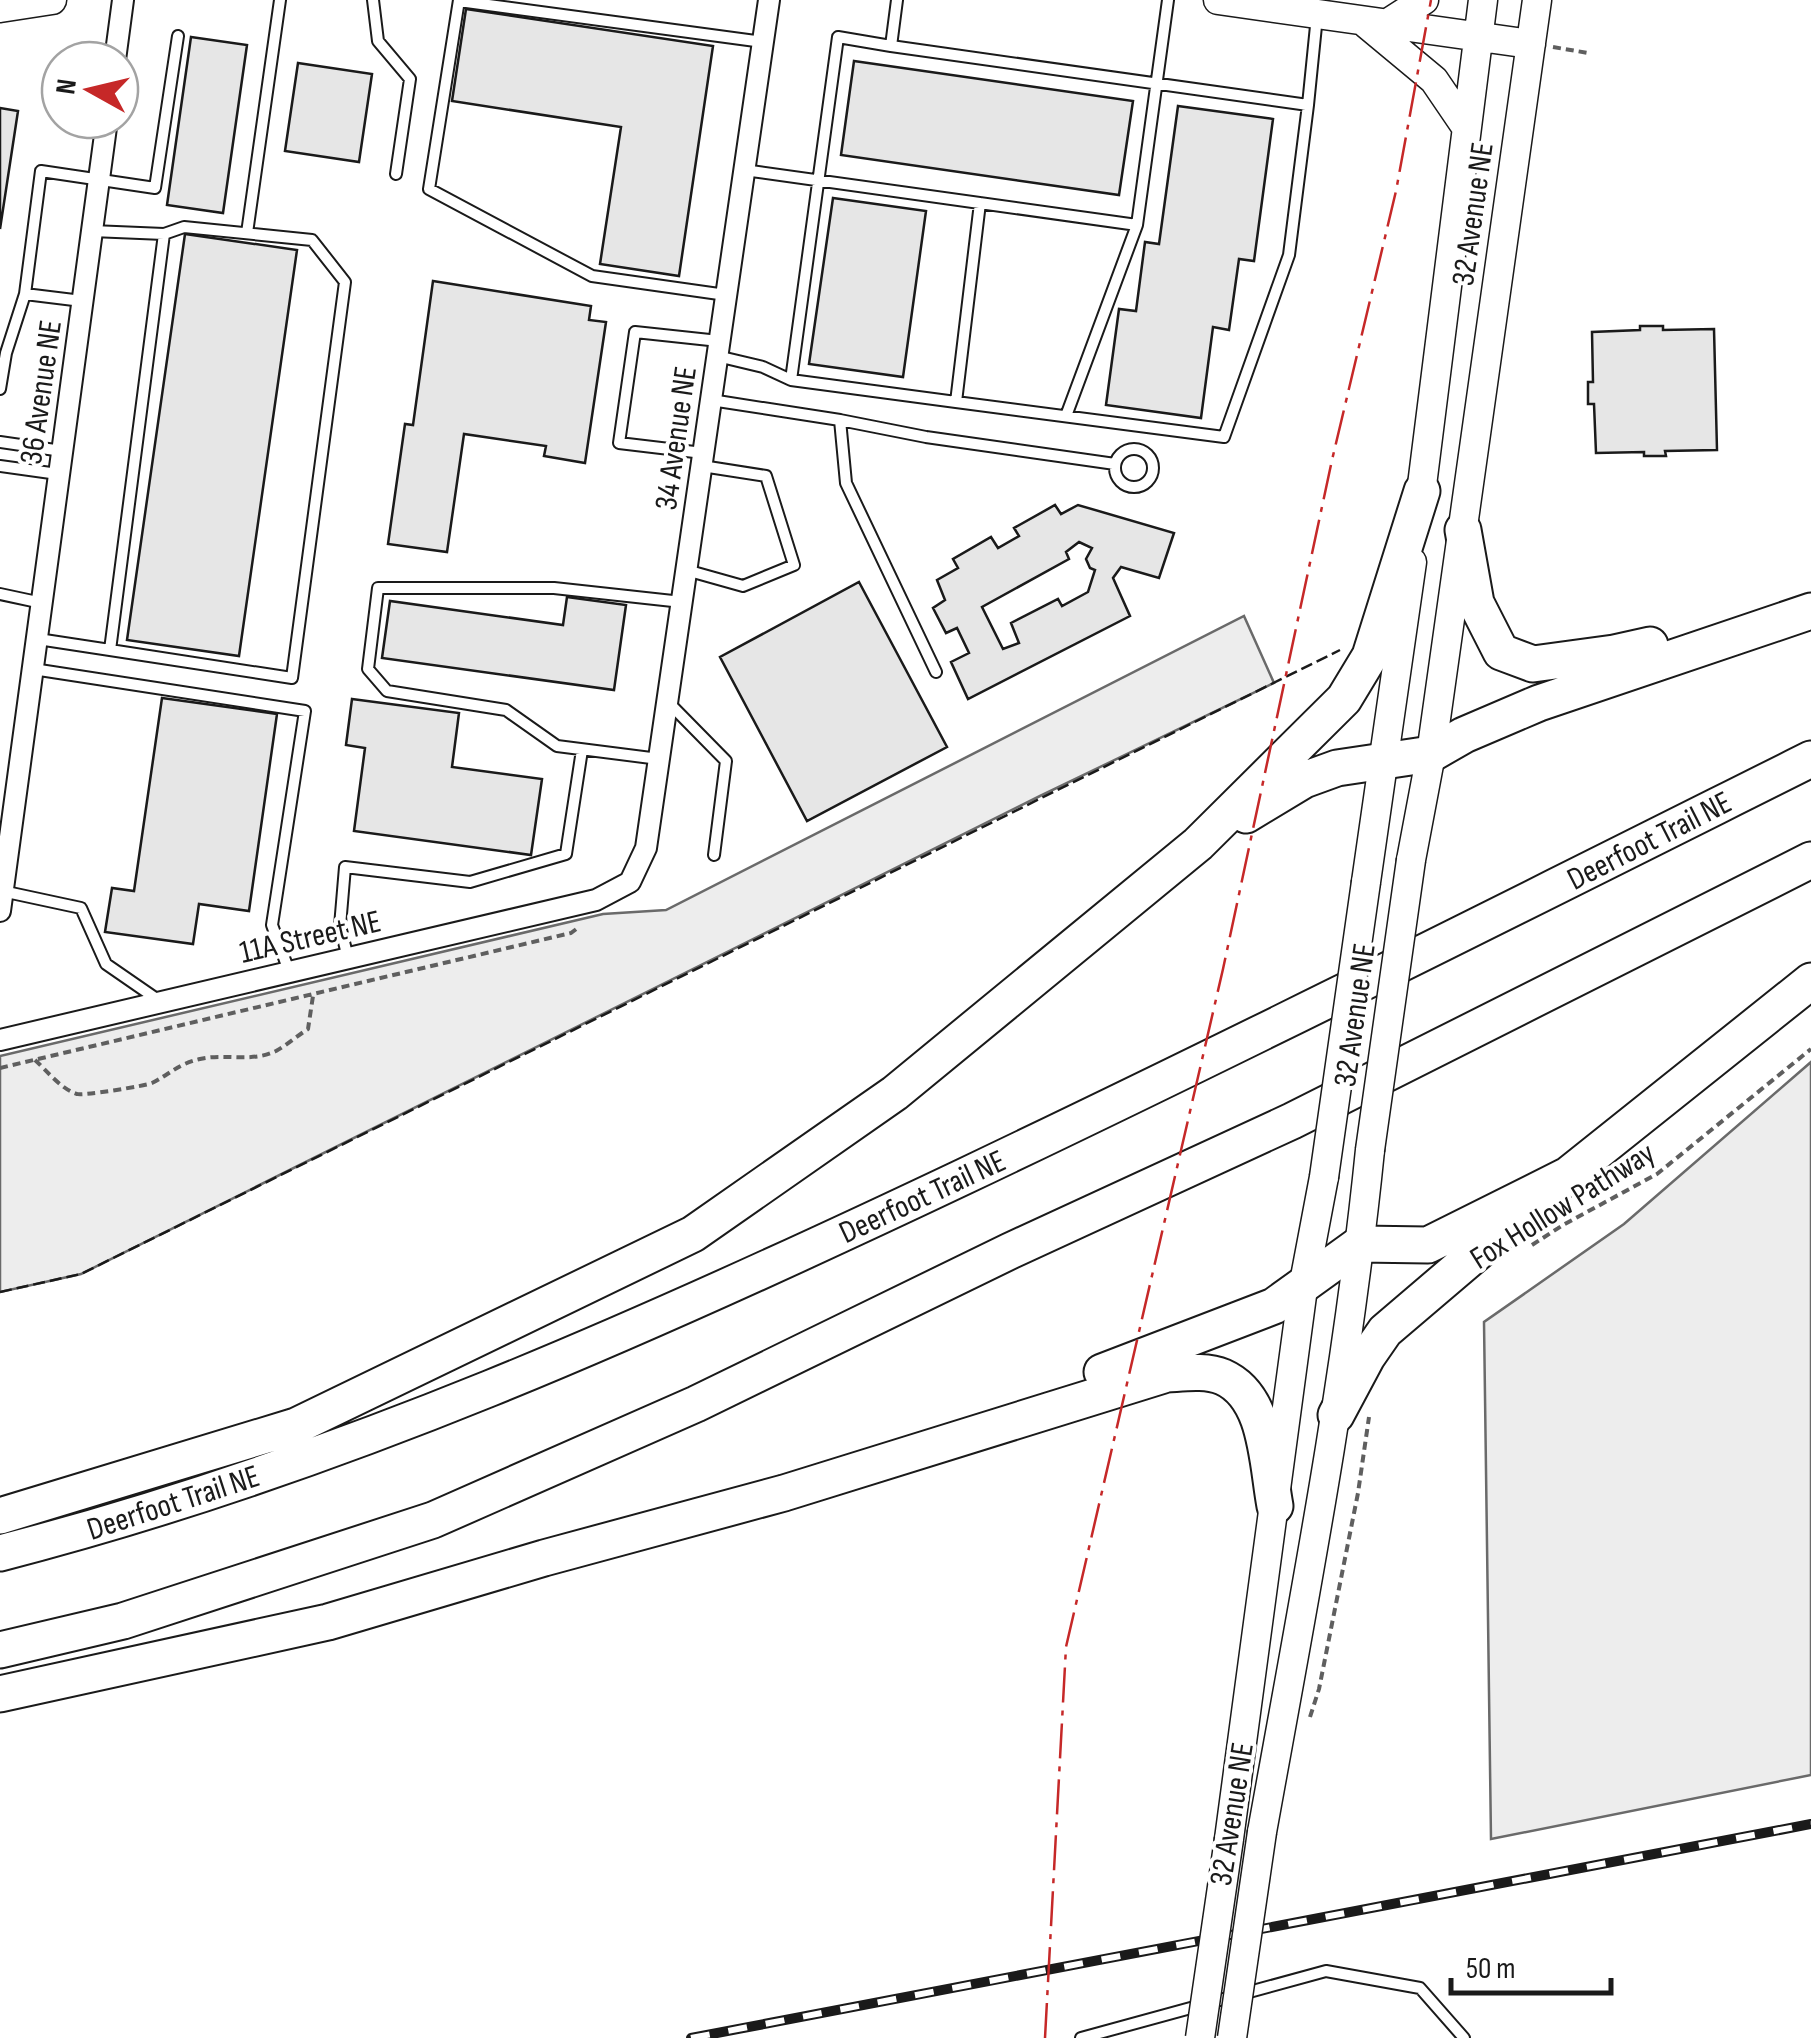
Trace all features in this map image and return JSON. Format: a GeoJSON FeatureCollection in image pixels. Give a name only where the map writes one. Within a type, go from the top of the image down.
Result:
{"type":"FeatureCollection","features":[{"type":"Feature","properties":{"kind":"highway"},"geometry":{"type":"LineString","coordinates":[[0,1516],[296,1426],[692,1234],[895,1093],[1198,844],[1344,699],[1370,656],[1422,491]]}},
{"type":"Feature","properties":{"kind":"highway"},"geometry":{"type":"LineString","coordinates":[[1464,530],[1476,603],[1488,632],[1501,652],[1533,664],[1614,654],[1811,608]]}},
{"type":"Feature","properties":{"kind":"highway"},"geometry":{"type":"LineString","coordinates":[[1198,844],[1304,780],[1337,768],[1431,754],[1464,735],[1539,703],[1811,608]]}},
{"type":"Feature","properties":{"kind":"highway","name":"Deerfoot Trail NE"},"geometry":{"type":"LineString","coordinates":[[0,1553],[122,1522],[380,1434],[727,1289],[1147,1090],[1811,759]]}},
{"type":"Feature","properties":{"kind":"highway"},"geometry":{"type":"LineString","coordinates":[[0,1650],[123,1621],[433,1520],[696,1404],[1292,1121],[1811,860]]}},
{"type":"Feature","properties":{"kind":"highway"},"geometry":{"type":"LineString","coordinates":[[1352,1418],[1367,1357],[1386,1331],[1568,1175],[1811,981]]}},
{"type":"Feature","properties":{"kind":"highway"},"geometry":{"type":"LineString","coordinates":[[784,1493],[1274,1306],[1360,1244],[1428,1245],[1568,1175]]}},
{"type":"Feature","properties":{"kind":"highway"},"geometry":{"type":"LineString","coordinates":[[0,1694],[328,1622],[784,1493],[1167,1374],[1197,1372],[1220,1376],[1238,1387],[1254,1406],[1275,1506]]}},
{"type":"Feature","properties":{"kind":"main road"},"geometry":{"type":"LineString","coordinates":[[0,8],[52,0]]}},
{"type":"Feature","properties":{"kind":"main road"},"geometry":{"type":"LineString","coordinates":[[1218,0],[1531,44]]}},
{"type":"Feature","properties":{"kind":"main road"},"geometry":{"type":"LineString","coordinates":[[1375,22],[1424,0]]}},
{"type":"Feature","properties":{"kind":"main road","name":"32 Avenue NE"},"geometry":{"type":"LineString","coordinates":[[1200,2038],[1303,1288],[1324,1177],[1422,491],[1483,0]]}},
{"type":"Feature","properties":{"kind":"main road","name":"32 Avenue NE"},"geometry":{"type":"LineString","coordinates":[[1232,2038],[1262,1832],[1352,1418],[1360,1244],[1370,1150],[1464,530],[1537,0]]}},
{"type":"Feature","properties":{"kind":"main road"},"geometry":{"type":"LineString","coordinates":[[1375,22],[1434,80],[1466,126]]}},
{"type":"Feature","properties":{"kind":"street"},"geometry":{"type":"LineString","coordinates":[[118,40],[123,0]]}},
{"type":"Feature","properties":{"kind":"street","name":"34 Avenue NE"},"geometry":{"type":"LineString","coordinates":[[630,882],[646,848],[769,0]]}},
{"type":"Feature","properties":{"kind":"street","name":"36 Avenue NE"},"geometry":{"type":"LineString","coordinates":[[1,898],[104,140]]}},
{"type":"Feature","properties":{"kind":"street","name":"11A Street NE"},"geometry":{"type":"LineString","coordinates":[[0,1040],[596,900],[630,882]]}},
{"type":"Feature","properties":{"kind":"lane"},"geometry":{"type":"LineString","coordinates":[[248,234],[280,0]]}},
{"type":"Feature","properties":{"kind":"lane"},"geometry":{"type":"LineString","coordinates":[[374,0],[378,41],[410,79],[396,174]]}},
{"type":"Feature","properties":{"kind":"lane"},"geometry":{"type":"LineString","coordinates":[[891,46],[898,0]]}},
{"type":"Feature","properties":{"kind":"lane"},"geometry":{"type":"LineString","coordinates":[[1066,416],[1137,225],[1168,0]]}},
{"type":"Feature","properties":{"kind":"lane"},"geometry":{"type":"LineString","coordinates":[[726,295],[592,276],[429,189],[459,1],[762,42]]}},
{"type":"Feature","properties":{"kind":"lane"},"geometry":{"type":"LineString","coordinates":[[686,570],[742,586],[794,565],[766,476],[620,442],[635,332],[718,348],[791,380],[1224,437],[1289,254],[1317,15]]}},
{"type":"Feature","properties":{"kind":"lane"},"geometry":{"type":"LineString","coordinates":[[0,389],[6,353],[25,294],[41,171],[155,188],[178,36]]}},
{"type":"Feature","properties":{"kind":"lane"},"geometry":{"type":"LineString","coordinates":[[791,380],[838,37],[1308,105]]}},
{"type":"Feature","properties":{"kind":"lane"},"geometry":{"type":"LineString","coordinates":[[744,170],[1137,225]]}},
{"type":"Feature","properties":{"kind":"lane"},"geometry":{"type":"LineString","coordinates":[[956,402],[980,203]]}},
{"type":"Feature","properties":{"kind":"lane"},"geometry":{"type":"LineString","coordinates":[[36,639],[292,678],[345,282],[312,240],[184,226],[164,234],[92,231]]}},
{"type":"Feature","properties":{"kind":"lane"},"geometry":{"type":"LineString","coordinates":[[110,650],[164,234]]}},
{"type":"Feature","properties":{"kind":"lane"},"geometry":{"type":"LineString","coordinates":[[25,294],[83,301]]}},
{"type":"Feature","properties":{"kind":"lane"},"geometry":{"type":"LineString","coordinates":[[711,400],[1114,464]]}},
{"type":"Feature","properties":{"kind":"lane"},"geometry":{"type":"LineString","coordinates":[[840,420],[846,484],[936,672]]}},
{"type":"Feature","properties":{"kind":"lane"},"geometry":{"type":"LineString","coordinates":[[0,442],[62,452]]}},
{"type":"Feature","properties":{"kind":"lane"},"geometry":{"type":"LineString","coordinates":[[0,466],[59,474]]}},
{"type":"Feature","properties":{"kind":"lane"},"geometry":{"type":"LineString","coordinates":[[659,760],[557,746],[506,710],[388,691],[368,670],[378,588],[554,588],[682,602]]}},
{"type":"Feature","properties":{"kind":"lane"},"geometry":{"type":"LineString","coordinates":[[0,594],[42,603]]}},
{"type":"Feature","properties":{"kind":"lane"},"geometry":{"type":"LineString","coordinates":[[33,669],[305,711],[272,925],[290,972]]}},
{"type":"Feature","properties":{"kind":"lane"},"geometry":{"type":"LineString","coordinates":[[667,702],[726,761],[714,855]]}},
{"type":"Feature","properties":{"kind":"lane"},"geometry":{"type":"LineString","coordinates":[[348,958],[340,926],[345,867],[470,882],[566,854],[582,750]]}},
{"type":"Feature","properties":{"kind":"lane"},"geometry":{"type":"LineString","coordinates":[[1,898],[81,908],[106,964],[162,1002]]}},
{"type":"Feature","properties":{"kind":"lane"},"geometry":{"type":"LineString","coordinates":[[1081,2038],[1326,1971],[1420,1988],[1464,2038]]}},
{"type":"Feature","properties":{"kind":"path"},"geometry":{"type":"LineString","coordinates":[[1531,44],[1588,53]]}},
{"type":"Feature","properties":{"kind":"path"},"geometry":{"type":"LineString","coordinates":[[0,1068],[571,933],[585,915],[580,904]]}},
{"type":"Feature","properties":{"kind":"path"},"geometry":{"type":"LineString","coordinates":[[35,1060],[65,1088],[80,1096],[140,1087],[177,1065],[205,1057],[244,1059],[275,1051],[308,1029],[313,994]]}},
{"type":"Feature","properties":{"kind":"path","name":"Fox Hollow Pathway"},"geometry":{"type":"LineString","coordinates":[[1532,1245],[1563,1224],[1658,1174],[1811,1049]]}},
{"type":"Feature","properties":{"kind":"path"},"geometry":{"type":"LineString","coordinates":[[1309,1720],[1346,1552],[1352,1418],[1372,1404]]}},
{"type":"Feature","properties":{"kind":"shaded area"},"geometry":{"type":"Polygon","coordinates":[[[1244,616],[1274,683],[81,1274],[0,1292],[0,1056],[603,914],[666,910],[1244,616]]]}},
{"type":"Feature","properties":{"kind":"shaded area"},"geometry":{"type":"Polygon","coordinates":[[[1811,1062],[1811,1775],[1491,1839],[1484,1322],[1624,1224],[1811,1062]]]}},
{"type":"Feature","properties":{"kind":"building"},"geometry":{"type":"Polygon","coordinates":[[[466,9],[713,46],[679,276],[600,264],[621,127],[452,101],[466,9]]]}},
{"type":"Feature","properties":{"kind":"building"},"geometry":{"type":"Polygon","coordinates":[[[191,37],[247,45],[223,213],[167,205],[191,37]]]}},
{"type":"Feature","properties":{"kind":"building"},"geometry":{"type":"Polygon","coordinates":[[[854,61],[1133,101],[1119,195],[841,155],[854,61]]]}},
{"type":"Feature","properties":{"kind":"building"},"geometry":{"type":"Polygon","coordinates":[[[298,63],[372,74],[359,162],[285,151],[298,63]]]}},
{"type":"Feature","properties":{"kind":"building"},"geometry":{"type":"Polygon","coordinates":[[[1178,106],[1273,119],[1254,261],[1239,259],[1229,330],[1213,327],[1201,418],[1106,405],[1119,309],[1136,311],[1145,242],[1159,244],[1178,106]]]}},
{"type":"Feature","properties":{"kind":"building"},"geometry":{"type":"Polygon","coordinates":[[[0,108],[18,111],[0,229],[0,108]]]}},
{"type":"Feature","properties":{"kind":"building"},"geometry":{"type":"Polygon","coordinates":[[[833,198],[926,211],[903,377],[809,364],[833,198]]]}},
{"type":"Feature","properties":{"kind":"building"},"geometry":{"type":"Polygon","coordinates":[[[185,234],[297,250],[239,656],[127,640],[185,234]]]}},
{"type":"Feature","properties":{"kind":"building"},"geometry":{"type":"Polygon","coordinates":[[[433,281],[591,306],[589,320],[606,322],[585,463],[544,456],[546,446],[464,434],[447,552],[388,544],[405,424],[413,425],[433,281]]]}},
{"type":"Feature","properties":{"kind":"building"},"geometry":{"type":"Polygon","coordinates":[[[1640,326],[1663,326],[1663,330],[1714,329],[1717,450],[1665,451],[1666,456],[1644,456],[1644,452],[1596,453],[1594,404],[1588,404],[1588,382],[1593,382],[1592,332],[1640,330],[1640,326]]]}},
{"type":"Feature","properties":{"kind":"building"},"geometry":{"type":"Polygon","coordinates":[[[1055,505],[1061,514],[1078,505],[1174,533],[1159,578],[1121,567],[1113,578],[1130,616],[968,699],[951,662],[969,653],[957,628],[946,633],[933,608],[945,600],[937,580],[958,568],[953,559],[991,537],[998,548],[1019,536],[1014,528],[1055,505]],[[1079,542],[1066,552],[1069,559],[982,607],[1003,649],[1019,643],[1011,623],[1058,599],[1062,606],[1088,592],[1095,570],[1086,559],[1092,548],[1079,542]]]}},
{"type":"Feature","properties":{"kind":"building"},"geometry":{"type":"Polygon","coordinates":[[[859,582],[947,747],[807,821],[720,657],[859,582]]]}},
{"type":"Feature","properties":{"kind":"building"},"geometry":{"type":"Polygon","coordinates":[[[567,597],[626,605],[614,690],[382,658],[390,601],[563,625],[567,597]]]}},
{"type":"Feature","properties":{"kind":"building"},"geometry":{"type":"Polygon","coordinates":[[[162,698],[277,714],[249,911],[199,904],[193,944],[105,932],[112,888],[134,891],[162,698]]]}},
{"type":"Feature","properties":{"kind":"building"},"geometry":{"type":"Polygon","coordinates":[[[352,699],[459,713],[452,767],[542,779],[531,855],[354,831],[365,748],[346,745],[352,699]]]}},
{"type":"Feature","properties":{"kind":"railway"},"geometry":{"type":"LineString","coordinates":[[691,2038],[1811,1824]]}},
{"type":"Feature","properties":{"kind":"fence"},"geometry":{"type":"LineString","coordinates":[[0,1292],[81,1274],[1340,650]]}},
{"type":"Feature","properties":{"kind":"power"},"geometry":{"type":"LineString","coordinates":[[1045,2038],[1066,1647],[1223,969],[1332,460],[1396,191],[1431,0]]}}]}
